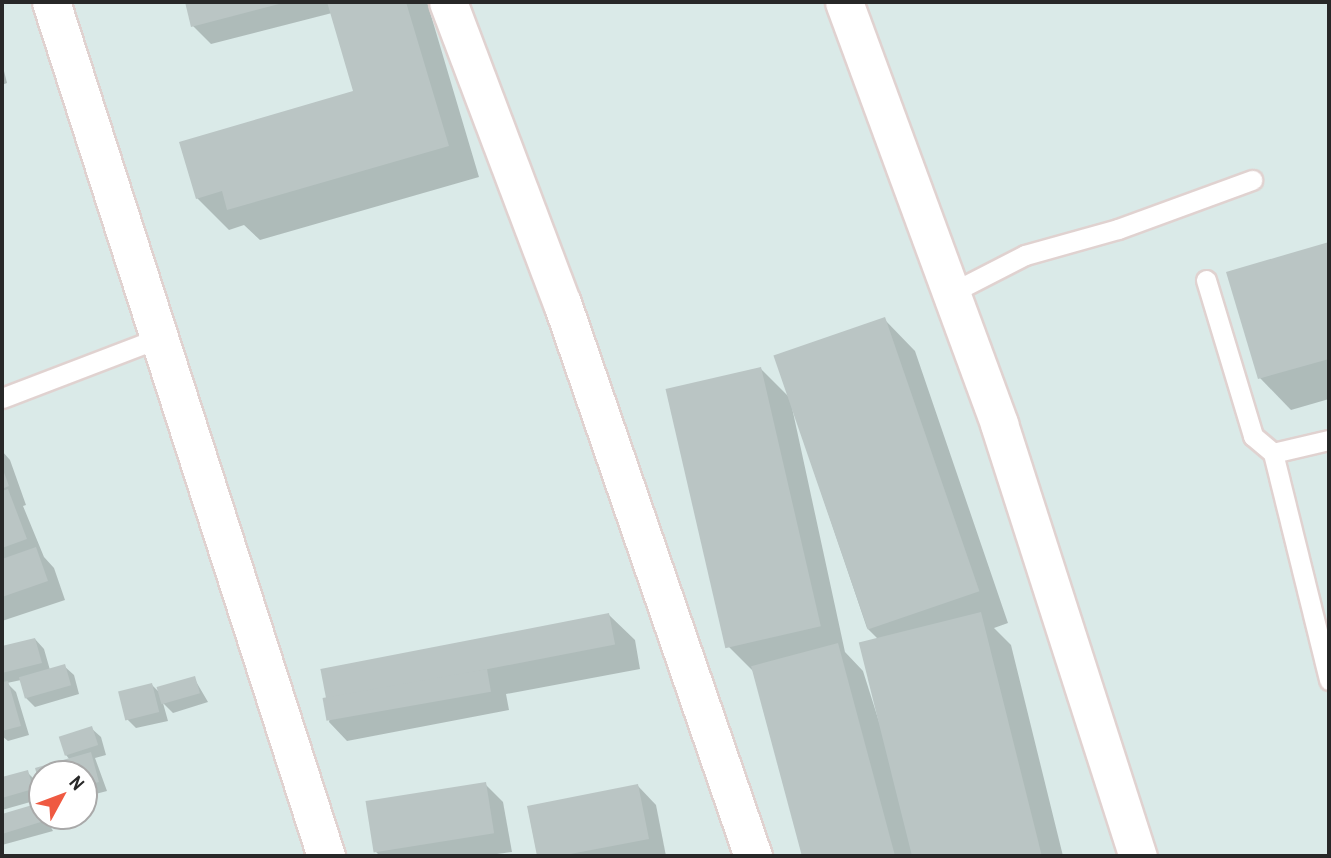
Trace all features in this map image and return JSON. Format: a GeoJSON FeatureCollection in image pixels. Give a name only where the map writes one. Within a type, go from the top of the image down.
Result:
{"type":"FeatureCollection","features":[{"type":"Feature","properties":{"kind":"street"},"geometry":{"type":"LineString","coordinates":[[51,2],[326,856]]}},
{"type":"Feature","properties":{"kind":"street"},"geometry":{"type":"LineString","coordinates":[[448,2],[562,303],[753,856]]}},
{"type":"Feature","properties":{"kind":"street"},"geometry":{"type":"LineString","coordinates":[[844,2],[953,292],[1138,856]]}},
{"type":"Feature","properties":{"kind":"lane"},"geometry":{"type":"LineString","coordinates":[[953,292],[1024,255],[1118,229],[1252,180]]}},
{"type":"Feature","properties":{"kind":"lane"},"geometry":{"type":"LineString","coordinates":[[1206,280],[1253,436],[1273,453],[1329,680]]}},
{"type":"Feature","properties":{"kind":"lane"},"geometry":{"type":"LineString","coordinates":[[2,398],[159,338]]}},
{"type":"Feature","properties":{"kind":"lane"},"geometry":{"type":"LineString","coordinates":[[1273,453],[1329,440]]}},
{"type":"Feature","properties":{"kind":"building"},"geometry":{"type":"Polygon","coordinates":[[[185,2],[283,2],[283,3],[191,27],[185,2]]]}},
{"type":"Feature","properties":{"kind":"building"},"geometry":{"type":"Polygon","coordinates":[[[327,2],[406,2],[449,146],[227,210],[222,191],[196,199],[179,142],[353,91],[327,2]]]}},
{"type":"Feature","properties":{"kind":"building"},"geometry":{"type":"Polygon","coordinates":[[[1329,242],[1329,359],[1258,379],[1226,272],[1329,242]]]}},
{"type":"Feature","properties":{"kind":"building"},"geometry":{"type":"Polygon","coordinates":[[[885,317],[979,591],[868,630],[773,355],[885,317]]]}},
{"type":"Feature","properties":{"kind":"building"},"geometry":{"type":"Polygon","coordinates":[[[761,367],[821,626],[725,648],[666,389],[761,367]]]}},
{"type":"Feature","properties":{"kind":"building"},"geometry":{"type":"Polygon","coordinates":[[[2,467],[9,486],[2,489],[2,467]]]}},
{"type":"Feature","properties":{"kind":"building"},"geometry":{"type":"Polygon","coordinates":[[[8,489],[27,539],[2,548],[2,491],[8,489]]]}},
{"type":"Feature","properties":{"kind":"building"},"geometry":{"type":"Polygon","coordinates":[[[36,547],[48,581],[2,597],[2,559],[36,547]]]}},
{"type":"Feature","properties":{"kind":"building"},"geometry":{"type":"Polygon","coordinates":[[[981,612],[1042,856],[912,856],[859,642],[981,612]]]}},
{"type":"Feature","properties":{"kind":"building"},"geometry":{"type":"Polygon","coordinates":[[[609,613],[615,644],[327,701],[320,669],[609,613]]]}},
{"type":"Feature","properties":{"kind":"building"},"geometry":{"type":"Polygon","coordinates":[[[35,638],[42,663],[2,673],[2,646],[35,638]]]}},
{"type":"Feature","properties":{"kind":"building"},"geometry":{"type":"Polygon","coordinates":[[[838,643],[895,856],[802,856],[751,666],[838,643]]]}},
{"type":"Feature","properties":{"kind":"building"},"geometry":{"type":"Polygon","coordinates":[[[65,664],[71,685],[25,698],[19,677],[65,664]]]}},
{"type":"Feature","properties":{"kind":"building"},"geometry":{"type":"Polygon","coordinates":[[[487,669],[491,692],[327,721],[323,698],[487,669]]]}},
{"type":"Feature","properties":{"kind":"building"},"geometry":{"type":"Polygon","coordinates":[[[195,676],[200,693],[162,704],[157,687],[195,676]]]}},
{"type":"Feature","properties":{"kind":"building"},"geometry":{"type":"Polygon","coordinates":[[[8,681],[21,726],[2,731],[2,682],[8,681]]]}},
{"type":"Feature","properties":{"kind":"building"},"geometry":{"type":"Polygon","coordinates":[[[152,683],[159,712],[125,721],[118,691],[152,683]]]}},
{"type":"Feature","properties":{"kind":"building"},"geometry":{"type":"Polygon","coordinates":[[[92,726],[98,745],[65,756],[59,737],[92,726]]]}},
{"type":"Feature","properties":{"kind":"building"},"geometry":{"type":"Polygon","coordinates":[[[91,752],[93,760],[63,760],[91,752]]]}},
{"type":"Feature","properties":{"kind":"building"},"geometry":{"type":"Polygon","coordinates":[[[28,770],[28,790],[2,798],[2,777],[28,770]]]}},
{"type":"Feature","properties":{"kind":"building"},"geometry":{"type":"Polygon","coordinates":[[[486,782],[494,833],[374,852],[366,801],[486,782]]]}},
{"type":"Feature","properties":{"kind":"building"},"geometry":{"type":"Polygon","coordinates":[[[638,784],[649,839],[560,856],[537,856],[527,806],[638,784]]]}},
{"type":"Feature","properties":{"kind":"building"},"geometry":{"type":"Polygon","coordinates":[[[28,806],[28,826],[2,834],[2,814],[28,806]]]}}]}
